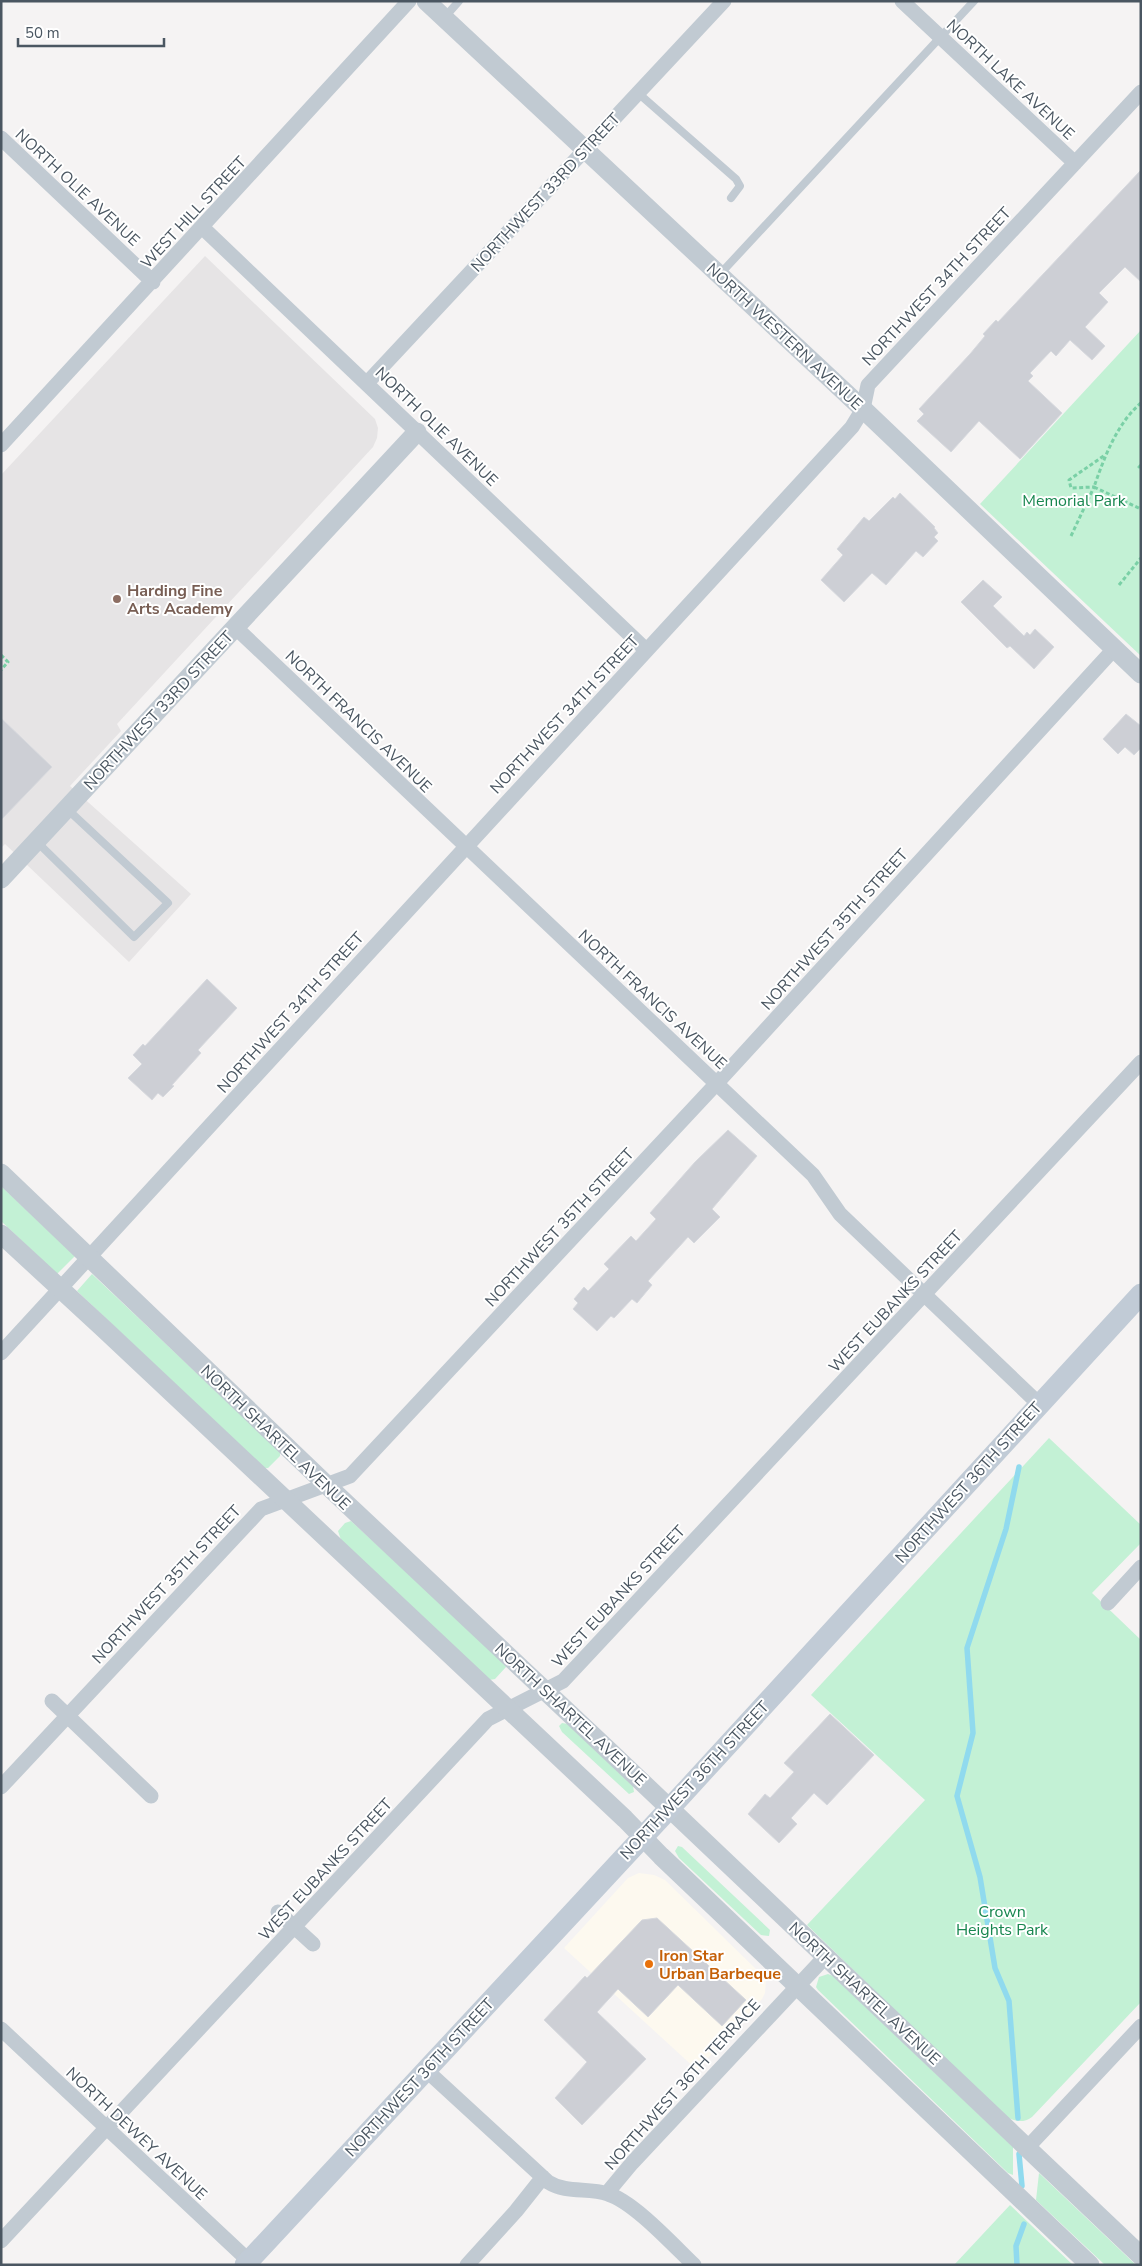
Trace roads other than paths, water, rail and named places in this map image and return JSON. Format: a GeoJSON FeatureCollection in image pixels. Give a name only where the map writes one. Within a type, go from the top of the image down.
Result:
{"type":"FeatureCollection","features":[{"type":"Feature","properties":{"kind":"main road","name":"NORTHWEST 36TH STREET"},"geometry":{"type":"LineString","coordinates":[[247,2263],[669,1808],[1141,1294]]}},
{"type":"Feature","properties":{"kind":"street","name":"WEST HILL STREET"},"geometry":{"type":"LineString","coordinates":[[1,445],[203,228],[409,1]]}},
{"type":"Feature","properties":{"kind":"street","name":"NORTH WESTERN AVENUE"},"geometry":{"type":"LineString","coordinates":[[426,1],[863,409],[1141,674]]}},
{"type":"Feature","properties":{"kind":"street","name":"NORTHWEST 33RD STREET"},"geometry":{"type":"LineString","coordinates":[[367,383],[724,1]]}},
{"type":"Feature","properties":{"kind":"street","name":"NORTH LAKE AVENUE"},"geometry":{"type":"LineString","coordinates":[[902,1],[1075,163]]}},
{"type":"Feature","properties":{"kind":"street","name":"NORTHWEST 34TH STREET"},"geometry":{"type":"LineString","coordinates":[[1,1353],[852,427],[863,409],[868,385],[1141,92]]}},
{"type":"Feature","properties":{"kind":"street","name":"NORTH OLIE AVENUE"},"geometry":{"type":"LineString","coordinates":[[1,138],[153,282]]}},
{"type":"Feature","properties":{"kind":"street","name":"NORTH OLIE AVENUE"},"geometry":{"type":"LineString","coordinates":[[203,228],[646,650]]}},
{"type":"Feature","properties":{"kind":"street","name":"NORTHWEST 33RD STREET"},"geometry":{"type":"LineString","coordinates":[[1,878],[417,432]]}},
{"type":"Feature","properties":{"kind":"street","name":"NORTH FRANCIS AVENUE"},"geometry":{"type":"LineString","coordinates":[[235,627],[718,1083],[813,1175],[840,1214],[1039,1404]]}},
{"type":"Feature","properties":{"kind":"street","name":"NORTHWEST 35TH STREET"},"geometry":{"type":"LineString","coordinates":[[1,1787],[260,1509],[350,1476],[718,1083],[1114,649]]}},
{"type":"Feature","properties":{"kind":"street","name":"WEST EUBANKS STREET"},"geometry":{"type":"LineString","coordinates":[[1,2241],[488,1719],[563,1681],[1141,1062]]}},
{"type":"Feature","properties":{"kind":"street","name":"NORTH SHARTEL AVENUE"},"geometry":{"type":"LineString","coordinates":[[1,1173],[327,1485],[999,2120],[1033,2142],[1041,2161],[1141,2256]]}},
{"type":"Feature","properties":{"kind":"street"},"geometry":{"type":"LineString","coordinates":[[1,1234],[507,1709],[1090,2265]]}},
{"type":"Feature","properties":{"kind":"street"},"geometry":{"type":"LineString","coordinates":[[1108,1602],[1141,1567]]}},
{"type":"Feature","properties":{"kind":"street"},"geometry":{"type":"LineString","coordinates":[[52,1701],[151,1796]]}},
{"type":"Feature","properties":{"kind":"street"},"geometry":{"type":"LineString","coordinates":[[278,1912],[314,1944]]}},
{"type":"Feature","properties":{"kind":"street","name":"NORTHWEST 36TH TERRACE"},"geometry":{"type":"LineString","coordinates":[[607,2193],[632,2163],[826,1956]]}},
{"type":"Feature","properties":{"kind":"street"},"geometry":{"type":"LineString","coordinates":[[1033,2142],[1141,2026]]}},
{"type":"Feature","properties":{"kind":"street","name":"NORTH DEWEY AVENUE"},"geometry":{"type":"LineString","coordinates":[[1,2029],[247,2263]]}},
{"type":"Feature","properties":{"kind":"street"},"geometry":{"type":"LineString","coordinates":[[426,2070],[543,2177],[558,2188],[607,2193],[623,2201],[694,2265]]}},
{"type":"Feature","properties":{"kind":"street"},"geometry":{"type":"LineString","coordinates":[[466,2265],[516,2211],[543,2177]]}},
{"type":"Feature","properties":{"kind":"lane"},"geometry":{"type":"LineString","coordinates":[[444,18],[459,1]]}},
{"type":"Feature","properties":{"kind":"lane"},"geometry":{"type":"LineString","coordinates":[[719,275],[974,1]]}},
{"type":"Feature","properties":{"kind":"lane"},"geometry":{"type":"LineString","coordinates":[[638,93],[736,179],[740,186],[731,198]]}},
{"type":"Feature","properties":{"kind":"lane"},"geometry":{"type":"LineString","coordinates":[[36,841],[134,937],[168,903],[66,808]]}},
{"type":"Feature","properties":{"kind":"waterway"},"geometry":{"type":"LineString","coordinates":[[1018,2118],[1009,2001],[995,1968],[980,1877],[957,1796],[973,1733],[967,1648],[1006,1529],[1019,1467]]}},
{"type":"Feature","properties":{"kind":"waterway"},"geometry":{"type":"LineString","coordinates":[[1019,2154],[1022,2186]]}},
{"type":"Feature","properties":{"kind":"waterway"},"geometry":{"type":"LineString","coordinates":[[1017,2265],[1016,2246],[1024,2224]]}},
{"type":"Feature","properties":{"kind":"place","name":"Harding Fine Arts Academy"},"geometry":{"type":"Point","coordinates":[117,599]}},
{"type":"Feature","properties":{"kind":"place","name":"Iron Star Urban Barbeque"},"geometry":{"type":"Point","coordinates":[649,1964]}},
{"type":"Feature","properties":{"kind":"park label","name":"Memorial Park"},"geometry":{"type":"Point","coordinates":[1074,500]}},
{"type":"Feature","properties":{"kind":"park label","name":"Crown Heights Park"},"geometry":{"type":"Point","coordinates":[1002,1920]}}]}
